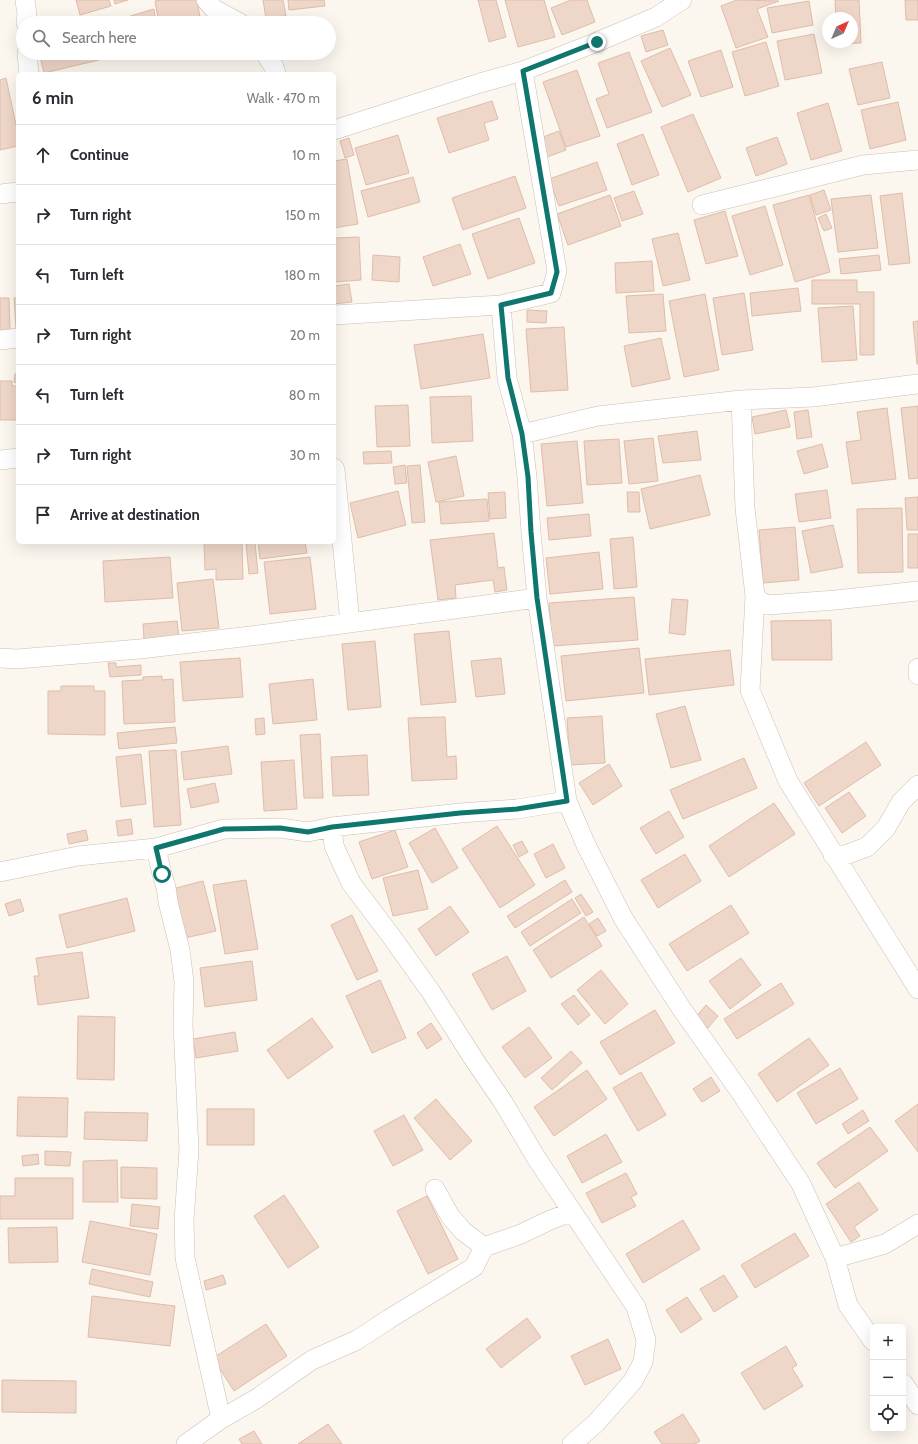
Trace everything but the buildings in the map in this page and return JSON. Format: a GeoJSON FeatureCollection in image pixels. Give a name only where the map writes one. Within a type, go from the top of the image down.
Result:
{"type":"FeatureCollection","features":[{"type":"Feature","properties":{"kind":"street"},"geometry":{"type":"LineString","coordinates":[[25,0],[28,16]]}},
{"type":"Feature","properties":{"kind":"street"},"geometry":{"type":"LineString","coordinates":[[206,0],[214,9],[227,16]]}},
{"type":"Feature","properties":{"kind":"street"},"geometry":{"type":"LineString","coordinates":[[336,129],[480,83],[523,71],[656,17],[682,0]]}},
{"type":"Feature","properties":{"kind":"street"},"geometry":{"type":"LineString","coordinates":[[28,60],[29,72]]}},
{"type":"Feature","properties":{"kind":"street"},"geometry":{"type":"LineString","coordinates":[[270,60],[275,72]]}},
{"type":"Feature","properties":{"kind":"street"},"geometry":{"type":"LineString","coordinates":[[336,315],[501,305],[551,293],[557,272],[523,71]]}},
{"type":"Feature","properties":{"kind":"street"},"geometry":{"type":"LineString","coordinates":[[702,205],[863,165],[918,160]]}},
{"type":"Feature","properties":{"kind":"street"},"geometry":{"type":"LineString","coordinates":[[0,194],[16,192]]}},
{"type":"Feature","properties":{"kind":"street"},"geometry":{"type":"LineString","coordinates":[[501,305],[508,378],[522,434],[528,477],[537,598],[567,801],[586,846],[623,918],[801,1184],[835,1258],[848,1305],[870,1337]]}},
{"type":"Feature","properties":{"kind":"street"},"geometry":{"type":"LineString","coordinates":[[0,340],[16,338]]}},
{"type":"Feature","properties":{"kind":"street"},"geometry":{"type":"LineString","coordinates":[[522,434],[598,416],[742,400],[813,397],[918,384]]}},
{"type":"Feature","properties":{"kind":"street"},"geometry":{"type":"LineString","coordinates":[[742,400],[745,508],[755,596],[750,690],[788,781],[918,989]]}},
{"type":"Feature","properties":{"kind":"street"},"geometry":{"type":"LineString","coordinates":[[0,460],[16,458]]}},
{"type":"Feature","properties":{"kind":"street"},"geometry":{"type":"LineString","coordinates":[[336,480],[350,622]]}},
{"type":"Feature","properties":{"kind":"street"},"geometry":{"type":"LineString","coordinates":[[755,596],[760,602],[767,605],[836,600],[918,591]]}},
{"type":"Feature","properties":{"kind":"street"},"geometry":{"type":"LineString","coordinates":[[0,658],[17,659],[140,649],[537,598]]}},
{"type":"Feature","properties":{"kind":"street"},"geometry":{"type":"LineString","coordinates":[[918,668],[918,675]]}},
{"type":"Feature","properties":{"kind":"street"},"geometry":{"type":"LineString","coordinates":[[834,855],[845,855],[867,847],[886,828],[901,802],[918,785]]}},
{"type":"Feature","properties":{"kind":"street"},"geometry":{"type":"LineString","coordinates":[[0,872],[78,856],[156,848],[224,829],[280,828],[308,832],[332,827],[460,813],[517,809],[567,801]]}},
{"type":"Feature","properties":{"kind":"street"},"geometry":{"type":"LineString","coordinates":[[332,827],[334,846],[350,883],[391,936],[431,992],[503,1102],[536,1158],[571,1212],[606,1261],[636,1307],[646,1340],[643,1362],[633,1381],[596,1423],[572,1444]]}},
{"type":"Feature","properties":{"kind":"street"},"geometry":{"type":"LineString","coordinates":[[156,848],[180,950],[184,982],[184,1033],[189,1150],[184,1220],[185,1258],[221,1419]]}},
{"type":"Feature","properties":{"kind":"street"},"geometry":{"type":"LineString","coordinates":[[436,1189],[450,1216],[463,1232],[484,1247]]}},
{"type":"Feature","properties":{"kind":"street"},"geometry":{"type":"LineString","coordinates":[[186,1444],[221,1419],[256,1399],[312,1360],[358,1340],[389,1319],[474,1267],[484,1247],[521,1234],[571,1212]]}},
{"type":"Feature","properties":{"kind":"street"},"geometry":{"type":"LineString","coordinates":[[835,1258],[885,1244],[918,1224]]}},
{"type":"Feature","properties":{"kind":"street"},"geometry":{"type":"LineString","coordinates":[[906,1387],[918,1405]]}},
{"type":"Feature","properties":{"kind":"route"},"geometry":{"type":"LineString","coordinates":[[162,874],[156,848],[224,829],[280,828],[308,832],[332,827],[460,813],[517,809],[567,801],[537,598],[528,477],[522,434],[508,378],[501,305],[551,293],[557,272],[523,71],[597,42]]}}]}
